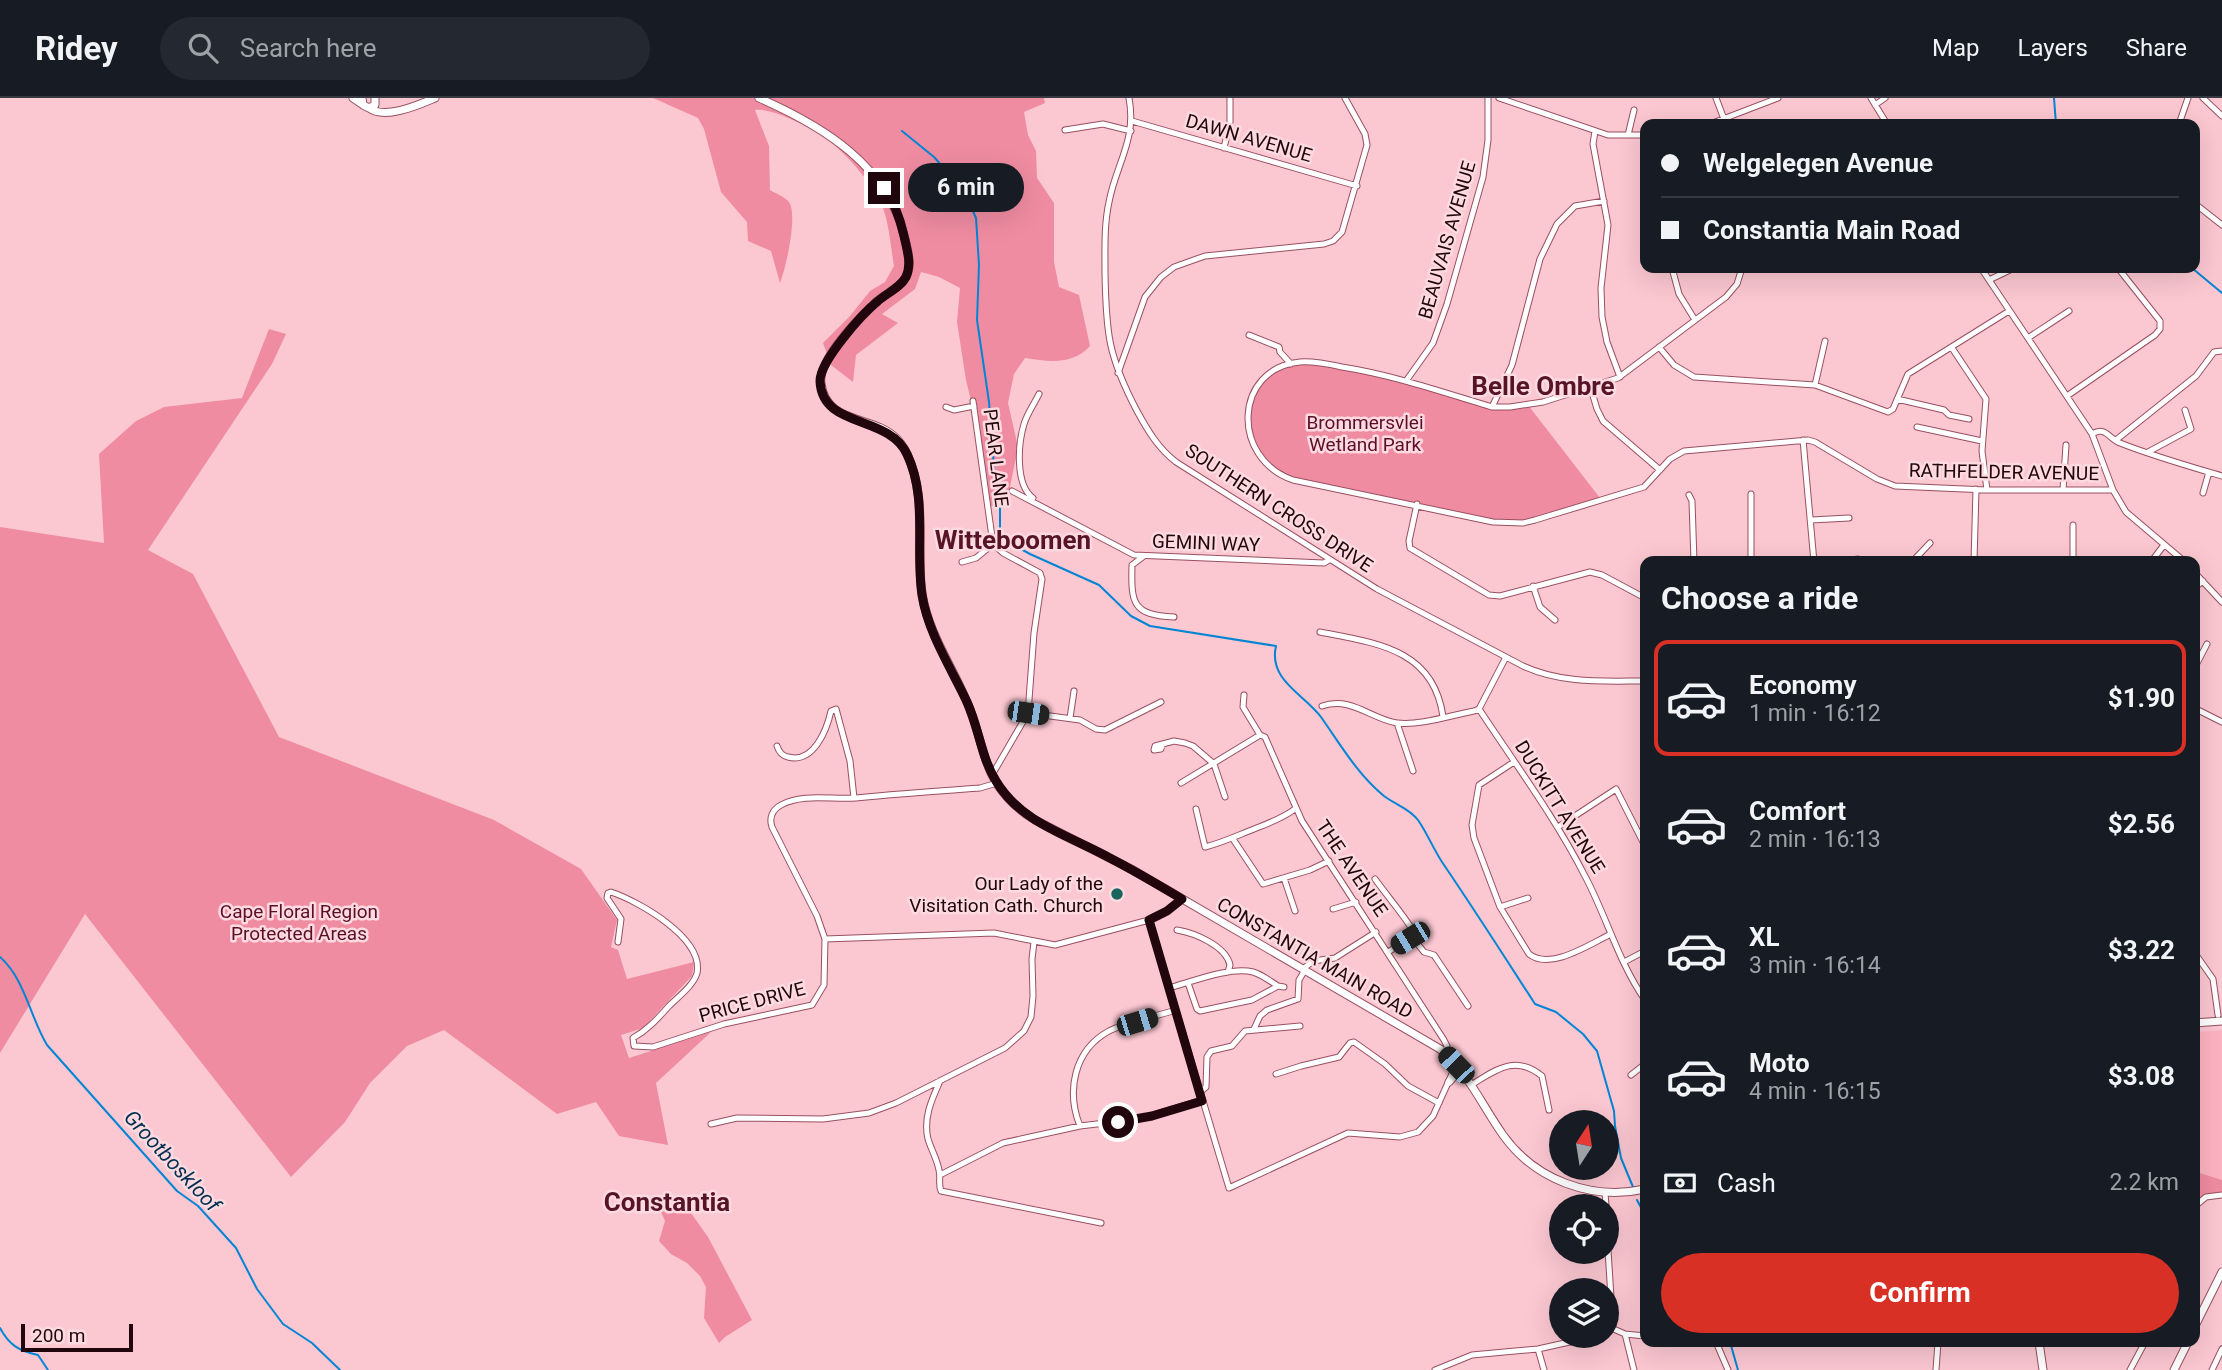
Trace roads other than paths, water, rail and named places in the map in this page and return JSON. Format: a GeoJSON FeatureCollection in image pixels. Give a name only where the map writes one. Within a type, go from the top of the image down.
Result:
{"type":"FeatureCollection","features":[{"type":"Feature","properties":{"kind":"main road"},"geometry":{"type":"LineString","coordinates":[[353,98],[380,113],[407,109],[435,98]]}},
{"type":"Feature","properties":{"kind":"main road","name":"CONSTANTIA MAIN ROAD"},"geometry":{"type":"LineString","coordinates":[[759,98],[791,112],[842,143],[863,163],[888,194],[900,218],[909,260],[906,277],[873,304],[827,359],[821,372],[821,386],[826,400],[834,410],[888,432],[906,452],[917,488],[920,577],[924,605],[935,636],[971,711],[981,748],[997,783],[1018,808],[1035,820],[1109,857],[1428,1041],[1456,1065],[1508,1142],[1526,1161],[1568,1185],[1605,1193],[1640,1190]]}},
{"type":"Feature","properties":{"kind":"main road"},"geometry":{"type":"LineString","coordinates":[[364,103],[377,100],[381,109],[393,111]]}},
{"type":"Feature","properties":{"kind":"main road"},"geometry":{"type":"LineString","coordinates":[[2200,1022],[2220,1018]]}},
{"type":"Feature","properties":{"kind":"main road"},"geometry":{"type":"LineString","coordinates":[[1449,1082],[1455,1075],[1463,1074]]}},
{"type":"Feature","properties":{"kind":"main road"},"geometry":{"type":"LineString","coordinates":[[2200,1316],[2222,1272]]}},
{"type":"Feature","properties":{"kind":"main road"},"geometry":{"type":"LineString","coordinates":[[2040,1347],[2043,1370]]}},
{"type":"Feature","properties":{"kind":"main road"},"geometry":{"type":"LineString","coordinates":[[2174,1370],[2186,1347]]}},
{"type":"Feature","properties":{"kind":"street","name":"SOUTHERN CROSS DRIVE"},"geometry":{"type":"LineString","coordinates":[[1129,98],[1131,131],[1111,193],[1105,233],[1106,326],[1118,373],[1153,440],[1168,456],[1329,560],[1386,594],[1506,657],[1537,672],[1564,679],[1640,681]]}},
{"type":"Feature","properties":{"kind":"street"},"geometry":{"type":"LineString","coordinates":[[1224,148],[1231,118],[1230,98]]}},
{"type":"Feature","properties":{"kind":"street"},"geometry":{"type":"LineString","coordinates":[[1118,373],[1143,301],[1164,274],[1179,264],[1198,257],[1333,241],[1345,228],[1366,154],[1367,140],[1345,98]]}},
{"type":"Feature","properties":{"kind":"street","name":"BEAUVAIS AVENUE"},"geometry":{"type":"LineString","coordinates":[[1406,382],[1433,343],[1447,304],[1483,177],[1489,136],[1488,98]]}},
{"type":"Feature","properties":{"kind":"street"},"geometry":{"type":"LineString","coordinates":[[1499,98],[1595,131],[1613,135],[1640,135]]}},
{"type":"Feature","properties":{"kind":"street"},"geometry":{"type":"LineString","coordinates":[[1716,98],[1722,119]]}},
{"type":"Feature","properties":{"kind":"street"},"geometry":{"type":"LineString","coordinates":[[1728,119],[1778,98]]}},
{"type":"Feature","properties":{"kind":"street"},"geometry":{"type":"LineString","coordinates":[[1871,98],[1884,119]]}},
{"type":"Feature","properties":{"kind":"street"},"geometry":{"type":"LineString","coordinates":[[1875,105],[1885,98]]}},
{"type":"Feature","properties":{"kind":"street"},"geometry":{"type":"LineString","coordinates":[[2181,119],[2188,98]]}},
{"type":"Feature","properties":{"kind":"street"},"geometry":{"type":"LineString","coordinates":[[2203,98],[2222,116]]}},
{"type":"Feature","properties":{"kind":"street"},"geometry":{"type":"LineString","coordinates":[[1628,135],[1634,110]]}},
{"type":"Feature","properties":{"kind":"street","name":"DAWN AVENUE"},"geometry":{"type":"LineString","coordinates":[[1132,121],[1357,186]]}},
{"type":"Feature","properties":{"kind":"street"},"geometry":{"type":"LineString","coordinates":[[1065,130],[1103,124],[1131,131]]}},
{"type":"Feature","properties":{"kind":"street"},"geometry":{"type":"LineString","coordinates":[[1595,131],[1593,146],[1608,227],[1601,288],[1602,317],[1607,342],[1620,377]]}},
{"type":"Feature","properties":{"kind":"street"},"geometry":{"type":"LineString","coordinates":[[1492,407],[1514,362],[1540,260],[1557,224],[1575,206],[1604,201]]}},
{"type":"Feature","properties":{"kind":"street"},"geometry":{"type":"LineString","coordinates":[[2200,208],[2222,225]]}},
{"type":"Feature","properties":{"kind":"street"},"geometry":{"type":"LineString","coordinates":[[1673,273],[1679,294],[1695,320]]}},
{"type":"Feature","properties":{"kind":"street"},"geometry":{"type":"LineString","coordinates":[[1249,335],[1279,347],[1291,364],[1314,362],[1373,372],[1492,407],[1510,408],[1591,388],[1620,377],[1731,291],[1739,281],[1741,273]]}},
{"type":"Feature","properties":{"kind":"street"},"geometry":{"type":"LineString","coordinates":[[1984,273],[2092,434],[2113,490],[2130,517],[2178,556]]}},
{"type":"Feature","properties":{"kind":"street"},"geometry":{"type":"LineString","coordinates":[[1989,280],[2004,273]]}},
{"type":"Feature","properties":{"kind":"street"},"geometry":{"type":"LineString","coordinates":[[2067,396],[2160,329],[2160,321],[2122,273]]}},
{"type":"Feature","properties":{"kind":"street"},"geometry":{"type":"LineString","coordinates":[[1659,347],[1674,365],[1695,377],[1815,385],[1884,412],[1893,409],[1908,374],[2009,311]]}},
{"type":"Feature","properties":{"kind":"street"},"geometry":{"type":"LineString","coordinates":[[2028,338],[2069,311]]}},
{"type":"Feature","properties":{"kind":"street"},"geometry":{"type":"LineString","coordinates":[[1815,385],[1825,341]]}},
{"type":"Feature","properties":{"kind":"street"},"geometry":{"type":"LineString","coordinates":[[1952,348],[1985,396],[1982,441],[1987,490]]}},
{"type":"Feature","properties":{"kind":"street"},"geometry":{"type":"LineString","coordinates":[[2116,440],[2196,376],[2214,352],[2222,351]]}},
{"type":"Feature","properties":{"kind":"street","name":"RATHFELDER AVENUE"},"geometry":{"type":"LineString","coordinates":[[1291,364],[1278,369],[1265,379],[1258,386],[1249,406],[1247,423],[1250,435],[1261,459],[1278,474],[1293,480],[1418,504],[1485,521],[1523,523],[1644,486],[1674,456],[1688,450],[1803,440],[1815,442],[1886,483],[1987,490],[2113,490]]}},
{"type":"Feature","properties":{"kind":"street"},"geometry":{"type":"LineString","coordinates":[[1591,388],[1597,410],[1606,424],[1660,470]]}},
{"type":"Feature","properties":{"kind":"street"},"geometry":{"type":"LineString","coordinates":[[1039,394],[1024,425],[1021,482],[1030,497],[1070,521]]}},
{"type":"Feature","properties":{"kind":"street"},"geometry":{"type":"LineString","coordinates":[[1897,399],[1969,419]]}},
{"type":"Feature","properties":{"kind":"street","name":"PEAR LANE"},"geometry":{"type":"LineString","coordinates":[[946,407],[954,410],[973,403],[993,544]]}},
{"type":"Feature","properties":{"kind":"street"},"geometry":{"type":"LineString","coordinates":[[2148,452],[2191,429],[2185,410]]}},
{"type":"Feature","properties":{"kind":"street"},"geometry":{"type":"LineString","coordinates":[[1917,427],[1982,441]]}},
{"type":"Feature","properties":{"kind":"street"},"geometry":{"type":"LineString","coordinates":[[2092,434],[2099,430],[2104,431],[2116,440],[2222,477]]}},
{"type":"Feature","properties":{"kind":"street"},"geometry":{"type":"LineString","coordinates":[[1803,440],[1814,556]]}},
{"type":"Feature","properties":{"kind":"street"},"geometry":{"type":"LineString","coordinates":[[2063,490],[2066,445]]}},
{"type":"Feature","properties":{"kind":"street"},"geometry":{"type":"LineString","coordinates":[[2203,493],[2209,472]]}},
{"type":"Feature","properties":{"kind":"street"},"geometry":{"type":"LineString","coordinates":[[1974,556],[1976,489]]}},
{"type":"Feature","properties":{"kind":"street","name":"GEMINI WAY"},"geometry":{"type":"LineString","coordinates":[[1013,491],[1129,553],[1144,556],[1324,563],[1329,560]]}},
{"type":"Feature","properties":{"kind":"street"},"geometry":{"type":"LineString","coordinates":[[1751,494],[1751,556]]}},
{"type":"Feature","properties":{"kind":"street"},"geometry":{"type":"LineString","coordinates":[[1689,495],[1692,501],[1694,556]]}},
{"type":"Feature","properties":{"kind":"street"},"geometry":{"type":"LineString","coordinates":[[1418,504],[1408,543],[1414,552],[1491,596],[1500,596],[1590,572],[1602,575],[1640,595]]}},
{"type":"Feature","properties":{"kind":"street"},"geometry":{"type":"LineString","coordinates":[[1811,520],[1849,518]]}},
{"type":"Feature","properties":{"kind":"street"},"geometry":{"type":"LineString","coordinates":[[2073,525],[2073,556]]}},
{"type":"Feature","properties":{"kind":"street"},"geometry":{"type":"LineString","coordinates":[[1918,556],[1930,543]]}},
{"type":"Feature","properties":{"kind":"street"},"geometry":{"type":"LineString","coordinates":[[962,562],[976,558],[993,544],[1042,577],[1034,634],[1028,713],[992,775]]}},
{"type":"Feature","properties":{"kind":"street"},"geometry":{"type":"LineString","coordinates":[[2156,556],[2164,545]]}},
{"type":"Feature","properties":{"kind":"street"},"geometry":{"type":"LineString","coordinates":[[1144,556],[1132,565],[1134,601],[1141,610],[1159,616],[1174,617]]}},
{"type":"Feature","properties":{"kind":"street"},"geometry":{"type":"LineString","coordinates":[[2200,578],[2222,602]]}},
{"type":"Feature","properties":{"kind":"street"},"geometry":{"type":"LineString","coordinates":[[1533,586],[1540,607],[1555,620]]}},
{"type":"Feature","properties":{"kind":"street"},"geometry":{"type":"LineString","coordinates":[[1320,632],[1379,644],[1407,657],[1434,685],[1443,717]]}},
{"type":"Feature","properties":{"kind":"street"},"geometry":{"type":"LineString","coordinates":[[2200,657],[2207,644]]}},
{"type":"Feature","properties":{"kind":"street"},"geometry":{"type":"LineString","coordinates":[[1322,706],[1335,703],[1362,709],[1397,723],[1479,709],[1506,657]]}},
{"type":"Feature","properties":{"kind":"street"},"geometry":{"type":"LineString","coordinates":[[1070,718],[1074,691]]}},
{"type":"Feature","properties":{"kind":"street","name":"THE AVENUE"},"geometry":{"type":"LineString","coordinates":[[1244,695],[1243,707],[1259,735],[1265,737],[1295,809],[1444,1040],[1447,1046],[1446,1054]]}},
{"type":"Feature","properties":{"kind":"street"},"geometry":{"type":"LineString","coordinates":[[1028,713],[1080,720],[1096,729],[1105,730],[1161,702]]}},
{"type":"Feature","properties":{"kind":"street"},"geometry":{"type":"LineString","coordinates":[[777,746],[780,753],[788,757],[799,758],[808,754],[828,726],[831,711],[836,709],[850,761],[853,798]]}},
{"type":"Feature","properties":{"kind":"street","name":"DUCKITT AVENUE"},"geometry":{"type":"LineString","coordinates":[[1479,709],[1558,827],[1586,877],[1640,991]]}},
{"type":"Feature","properties":{"kind":"street"},"geometry":{"type":"LineString","coordinates":[[2200,711],[2222,722]]}},
{"type":"Feature","properties":{"kind":"street"},"geometry":{"type":"LineString","coordinates":[[1397,723],[1413,771]]}},
{"type":"Feature","properties":{"kind":"street"},"geometry":{"type":"LineString","coordinates":[[1181,783],[1259,735]]}},
{"type":"Feature","properties":{"kind":"street"},"geometry":{"type":"LineString","coordinates":[[1162,745],[1174,741],[1188,744],[1214,764],[1224,797]]}},
{"type":"Feature","properties":{"kind":"street"},"geometry":{"type":"LineString","coordinates":[[1514,762],[1479,785],[1472,825],[1480,858],[1500,907],[1530,954],[1539,960],[1555,960],[1611,934]]}},
{"type":"Feature","properties":{"kind":"street"},"geometry":{"type":"LineString","coordinates":[[997,783],[980,788],[853,798],[827,797],[792,801],[778,807],[771,817],[772,827],[817,916],[825,939],[987,933],[1034,943],[1059,945],[1149,920],[1182,899]]}},
{"type":"Feature","properties":{"kind":"street"},"geometry":{"type":"LineString","coordinates":[[1558,827],[1616,789],[1640,836]]}},
{"type":"Feature","properties":{"kind":"street"},"geometry":{"type":"LineString","coordinates":[[1196,809],[1205,847],[1274,823],[1295,809]]}},
{"type":"Feature","properties":{"kind":"street"},"geometry":{"type":"LineString","coordinates":[[1233,839],[1265,884],[1329,861]]}},
{"type":"Feature","properties":{"kind":"street"},"geometry":{"type":"LineString","coordinates":[[1284,878],[1295,911]]}},
{"type":"Feature","properties":{"kind":"street"},"geometry":{"type":"LineString","coordinates":[[1375,879],[1388,898],[1397,905],[1414,932],[1412,937],[1388,952]]}},
{"type":"Feature","properties":{"kind":"street","name":"PRICE DRIVE"},"geometry":{"type":"LineString","coordinates":[[618,942],[621,919],[607,898],[611,892],[654,914],[677,931],[688,943],[697,961],[693,981],[648,1028],[633,1038],[634,1046],[646,1047],[724,1024],[814,1004],[824,985],[825,939]]}},
{"type":"Feature","properties":{"kind":"street"},"geometry":{"type":"LineString","coordinates":[[1500,907],[1528,898]]}},
{"type":"Feature","properties":{"kind":"street"},"geometry":{"type":"LineString","coordinates":[[1333,909],[1356,902]]}},
{"type":"Feature","properties":{"kind":"street"},"geometry":{"type":"LineString","coordinates":[[1149,920],[1229,1188],[1348,1133],[1400,1137],[1411,1135],[1427,1124],[1456,1065]]}},
{"type":"Feature","properties":{"kind":"street"},"geometry":{"type":"LineString","coordinates":[[1177,930],[1196,936],[1225,953],[1230,965],[1228,972]]}},
{"type":"Feature","properties":{"kind":"street"},"geometry":{"type":"LineString","coordinates":[[1254,1029],[1267,1010],[1298,999],[1298,980],[1304,969],[1313,961],[1332,960],[1376,932]]}},
{"type":"Feature","properties":{"kind":"street"},"geometry":{"type":"LineString","coordinates":[[1412,937],[1424,952],[1434,955],[1468,1006]]}},
{"type":"Feature","properties":{"kind":"street"},"geometry":{"type":"LineString","coordinates":[[711,1124],[737,1118],[851,1117],[889,1106],[1005,1048],[1024,1031],[1033,1007],[1034,943]]}},
{"type":"Feature","properties":{"kind":"street"},"geometry":{"type":"LineString","coordinates":[[1624,962],[1640,954]]}},
{"type":"Feature","properties":{"kind":"street"},"geometry":{"type":"LineString","coordinates":[[2200,961],[2213,979],[2220,1018]]}},
{"type":"Feature","properties":{"kind":"street"},"geometry":{"type":"LineString","coordinates":[[1169,988],[1228,972],[1252,971],[1281,986],[1252,1000],[1200,1011],[1188,983]]}},
{"type":"Feature","properties":{"kind":"street"},"geometry":{"type":"LineString","coordinates":[[2213,979],[2220,977]]}},
{"type":"Feature","properties":{"kind":"street"},"geometry":{"type":"LineString","coordinates":[[1080,1126],[1073,1083],[1078,1065],[1088,1048],[1114,1029],[1176,1010]]}},
{"type":"Feature","properties":{"kind":"street"},"geometry":{"type":"LineString","coordinates":[[1200,1092],[1206,1087],[1209,1053],[1232,1046],[1242,1031],[1300,1026]]}},
{"type":"Feature","properties":{"kind":"street"},"geometry":{"type":"LineString","coordinates":[[1276,1074],[1339,1057],[1350,1043],[1354,1042],[1385,1064],[1403,1083],[1439,1103]]}},
{"type":"Feature","properties":{"kind":"street"},"geometry":{"type":"LineString","coordinates":[[1471,1085],[1505,1067],[1519,1064],[1526,1066],[1543,1078],[1549,1110]]}},
{"type":"Feature","properties":{"kind":"street"},"geometry":{"type":"LineString","coordinates":[[1631,1075],[1640,1068]]}},
{"type":"Feature","properties":{"kind":"street"},"geometry":{"type":"LineString","coordinates":[[940,1081],[926,1122],[942,1192],[1101,1223]]}},
{"type":"Feature","properties":{"kind":"street"},"geometry":{"type":"LineString","coordinates":[[940,1175],[999,1144],[1080,1126],[1139,1119],[1202,1101]]}},
{"type":"Feature","properties":{"kind":"street"},"geometry":{"type":"LineString","coordinates":[[2200,1202],[2206,1197],[2222,1195]]}},
{"type":"Feature","properties":{"kind":"street"},"geometry":{"type":"LineString","coordinates":[[1619,1332],[1640,1336]]}},
{"type":"Feature","properties":{"kind":"street"},"geometry":{"type":"LineString","coordinates":[[1625,1334],[1634,1370]]}},
{"type":"Feature","properties":{"kind":"street"},"geometry":{"type":"LineString","coordinates":[[1435,1370],[1472,1354],[1549,1347]]}},
{"type":"Feature","properties":{"kind":"street"},"geometry":{"type":"LineString","coordinates":[[1718,1347],[1728,1370]]}},
{"type":"Feature","properties":{"kind":"street"},"geometry":{"type":"LineString","coordinates":[[1936,1370],[1938,1347]]}},
{"type":"Feature","properties":{"kind":"street"},"geometry":{"type":"LineString","coordinates":[[2130,1370],[2143,1347]]}},
{"type":"Feature","properties":{"kind":"street"},"geometry":{"type":"LineString","coordinates":[[1538,1349],[1544,1370]]}},
{"type":"Feature","properties":{"kind":"street"},"geometry":{"type":"LineString","coordinates":[[2212,1370],[2222,1349]]}},
{"type":"Feature","properties":{"kind":"waterway"},"geometry":{"type":"LineString","coordinates":[[2054,98],[2056,119]]}},
{"type":"Feature","properties":{"kind":"waterway"},"geometry":{"type":"LineString","coordinates":[[902,131],[934,157],[964,191],[976,218],[979,265],[977,320],[989,402],[995,481],[1000,500],[1000,534],[1030,554],[1099,585],[1131,616],[1150,626],[1276,646],[1275,658],[1282,677],[1321,717],[1366,779],[1384,796],[1418,820],[1442,862],[1535,1004],[1556,1012],[1583,1034],[1597,1051],[1614,1111],[1621,1158],[1633,1187]]}},
{"type":"Feature","properties":{"kind":"waterway"},"geometry":{"type":"LineString","coordinates":[[2198,273],[2222,293]]}},
{"type":"Feature","properties":{"kind":"waterway","name":"Grootboskloof"},"geometry":{"type":"LineString","coordinates":[[0,957],[16,976],[47,1045],[177,1191],[198,1206],[236,1248],[257,1289],[283,1324],[312,1343],[340,1370]]}},
{"type":"Feature","properties":{"kind":"waterway"},"geometry":{"type":"LineString","coordinates":[[1637,1200],[1640,1206]]}},
{"type":"Feature","properties":{"kind":"waterway"},"geometry":{"type":"LineString","coordinates":[[0,1328],[15,1346],[38,1355],[48,1370]]}},
{"type":"Feature","properties":{"kind":"waterway"},"geometry":{"type":"LineString","coordinates":[[1731,1347],[1738,1370]]}},
{"type":"Feature","properties":{"kind":"place","name":"Our Lady of the Visitation Cath. Church"},"geometry":{"type":"Point","coordinates":[1117,894]}},
{"type":"Feature","properties":{"kind":"district","name":"Belle Ombre"},"geometry":{"type":"Point","coordinates":[1543,386]}},
{"type":"Feature","properties":{"kind":"district","name":"Witteboomen"},"geometry":{"type":"Point","coordinates":[1013,540]}},
{"type":"Feature","properties":{"kind":"district","name":"Constantia"},"geometry":{"type":"Point","coordinates":[667,1202]}},
{"type":"Feature","properties":{"kind":"park label","name":"Brommersvlei Wetland Park"},"geometry":{"type":"Point","coordinates":[1365,433]}},
{"type":"Feature","properties":{"kind":"park label","name":"Cape Floral Region Protected Areas"},"geometry":{"type":"Point","coordinates":[299,922]}}]}
